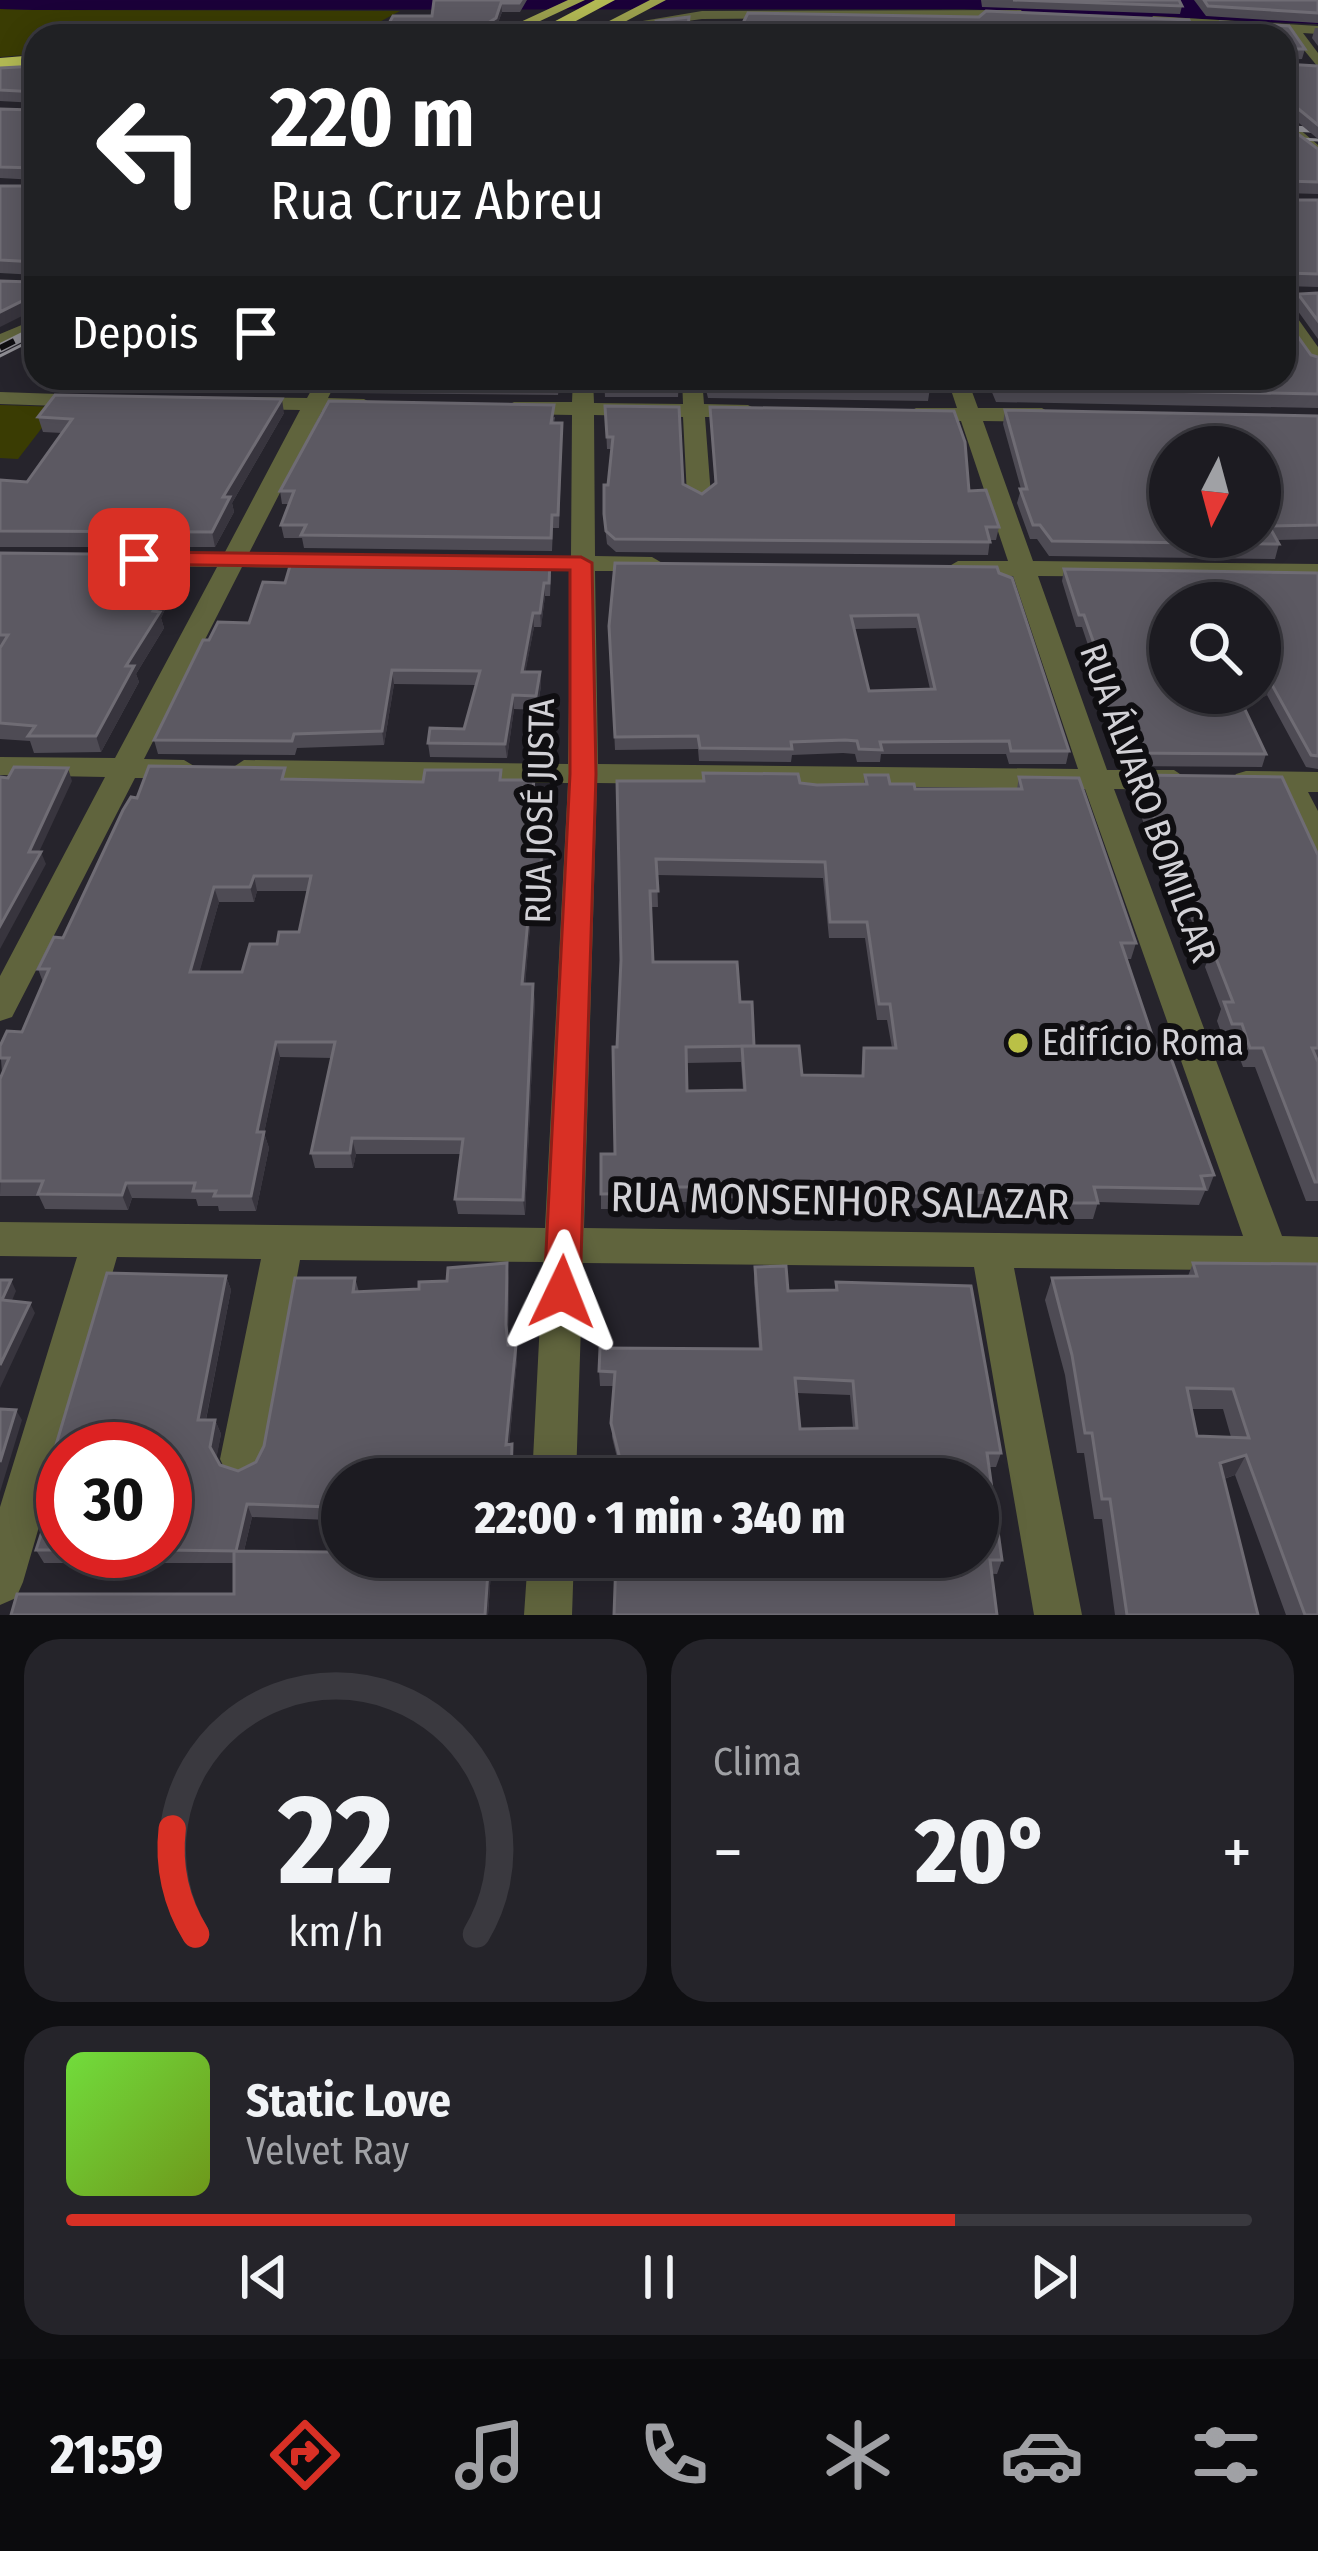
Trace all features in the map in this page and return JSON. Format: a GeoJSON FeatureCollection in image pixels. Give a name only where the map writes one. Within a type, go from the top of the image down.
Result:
{"type":"FeatureCollection","features":[{"type":"Feature","properties":{"kind":"highway"},"geometry":{"type":"LineString","coordinates":[[572,24],[607,0]]}},
{"type":"Feature","properties":{"kind":"highway"},"geometry":{"type":"LineString","coordinates":[[604,24],[630,9]]}},
{"type":"Feature","properties":{"kind":"main road"},"geometry":{"type":"LineString","coordinates":[[529,24],[579,0]]}},
{"type":"Feature","properties":{"kind":"main road"},"geometry":{"type":"LineString","coordinates":[[630,9],[659,0]]}},
{"type":"Feature","properties":{"kind":"street"},"geometry":{"type":"LineString","coordinates":[[1022,14],[1026,24]]}},
{"type":"Feature","properties":{"kind":"street"},"geometry":{"type":"LineString","coordinates":[[641,24],[723,15],[1046,15]]}},
{"type":"Feature","properties":{"kind":"street"},"geometry":{"type":"LineString","coordinates":[[1138,20],[1168,24]]}},
{"type":"Feature","properties":{"kind":"street"},"geometry":{"type":"LineString","coordinates":[[1296,34],[1312,66]]}},
{"type":"Feature","properties":{"kind":"street"},"geometry":{"type":"LineString","coordinates":[[1296,330],[1318,362]]}},
{"type":"Feature","properties":{"kind":"street"},"geometry":{"type":"LineString","coordinates":[[0,1008],[322,390]]}},
{"type":"Feature","properties":{"kind":"street"},"geometry":{"type":"LineString","coordinates":[[693,390],[700,496]]}},
{"type":"Feature","properties":{"kind":"street","name":"RUA ÁLVARO BOMILCAR"},"geometry":{"type":"LineString","coordinates":[[962,390],[1096,779],[1269,1253]]}},
{"type":"Feature","properties":{"kind":"street"},"geometry":{"type":"LineString","coordinates":[[493,407],[583,393],[694,411],[764,412]]}},
{"type":"Feature","properties":{"kind":"street","name":"RUA JOSÉ JUSTA"},"geometry":{"type":"LineString","coordinates":[[555,1458],[583,774],[583,393]]}},
{"type":"Feature","properties":{"kind":"street"},"geometry":{"type":"LineString","coordinates":[[0,398],[102,402]]}},
{"type":"Feature","properties":{"kind":"street"},"geometry":{"type":"LineString","coordinates":[[220,403],[381,405]]}},
{"type":"Feature","properties":{"kind":"street"},"geometry":{"type":"LineString","coordinates":[[902,414],[1064,416]]}},
{"type":"Feature","properties":{"kind":"street"},"geometry":{"type":"LineString","coordinates":[[116,559],[348,561]]}},
{"type":"Feature","properties":{"kind":"street"},"geometry":{"type":"LineString","coordinates":[[488,562],[689,565]]}},
{"type":"Feature","properties":{"kind":"street"},"geometry":{"type":"LineString","coordinates":[[928,567],[1318,572]]}},
{"type":"Feature","properties":{"kind":"street"},"geometry":{"type":"LineString","coordinates":[[0,766],[1303,782],[1318,842]]}},
{"type":"Feature","properties":{"kind":"street","name":"RUA MONSENHOR SALAZAR"},"geometry":{"type":"LineString","coordinates":[[0,1239],[1318,1255]]}},
{"type":"Feature","properties":{"kind":"street"},"geometry":{"type":"LineString","coordinates":[[0,1582],[102,1240]]}},
{"type":"Feature","properties":{"kind":"street"},"geometry":{"type":"LineString","coordinates":[[242,1459],[284,1242]]}},
{"type":"Feature","properties":{"kind":"street"},"geometry":{"type":"LineString","coordinates":[[991,1252],[1058,1615]]}},
{"type":"Feature","properties":{"kind":"street"},"geometry":{"type":"LineString","coordinates":[[548,1615],[550,1578]]}},
{"type":"Feature","properties":{"kind":"shaded area"},"geometry":{"type":"Polygon","coordinates":[[[0,0],[1318,0],[1318,24],[964,9],[36,10],[0,9],[0,0]]]}},
{"type":"Feature","properties":{"kind":"shaded area"},"geometry":{"type":"Polygon","coordinates":[[[0,9],[400,11],[376,24],[24,24],[24,55],[0,57],[0,9]]]}},
{"type":"Feature","properties":{"kind":"shaded area"},"geometry":{"type":"Polygon","coordinates":[[[0,405],[58,407],[18,459],[0,458],[0,405]]]}},
{"type":"Feature","properties":{"kind":"building"},"geometry":{"type":"Polygon","coordinates":[[[434,0],[521,0],[501,3],[496,18],[487,24],[389,24],[393,16],[432,16],[434,0]]]}},
{"type":"Feature","properties":{"kind":"building"},"geometry":{"type":"Polygon","coordinates":[[[1013,0],[1179,0],[1182,6],[1013,0]]]}},
{"type":"Feature","properties":{"kind":"building"},"geometry":{"type":"Polygon","coordinates":[[[1204,0],[1318,0],[1318,13],[1208,6],[1204,0]]]}},
{"type":"Feature","properties":{"kind":"building"},"geometry":{"type":"Polygon","coordinates":[[[986,11],[1189,20],[1191,24],[742,24],[748,13],[979,17],[986,11]]]}},
{"type":"Feature","properties":{"kind":"building"},"geometry":{"type":"Polygon","coordinates":[[[689,17],[688,24],[656,24],[656,21],[689,17]]]}},
{"type":"Feature","properties":{"kind":"building"},"geometry":{"type":"Polygon","coordinates":[[[1296,65],[1318,66],[1318,125],[1296,107],[1296,65]]]}},
{"type":"Feature","properties":{"kind":"building"},"geometry":{"type":"Polygon","coordinates":[[[24,67],[24,91],[0,90],[0,68],[24,67]]]}},
{"type":"Feature","properties":{"kind":"building"},"geometry":{"type":"Polygon","coordinates":[[[0,109],[24,110],[24,168],[0,167],[0,109]]]}},
{"type":"Feature","properties":{"kind":"building"},"geometry":{"type":"Polygon","coordinates":[[[1296,134],[1318,149],[1318,182],[1296,181],[1296,134]]]}},
{"type":"Feature","properties":{"kind":"building"},"geometry":{"type":"Polygon","coordinates":[[[0,186],[24,186],[24,261],[0,260],[0,186]]]}},
{"type":"Feature","properties":{"kind":"building"},"geometry":{"type":"Polygon","coordinates":[[[1296,200],[1318,200],[1318,274],[1296,273],[1296,200]]]}},
{"type":"Feature","properties":{"kind":"building"},"geometry":{"type":"Polygon","coordinates":[[[0,281],[24,282],[24,300],[0,312],[0,281]]]}},
{"type":"Feature","properties":{"kind":"building"},"geometry":{"type":"Polygon","coordinates":[[[1318,293],[1318,321],[1298,294],[1318,293]]]}},
{"type":"Feature","properties":{"kind":"building"},"geometry":{"type":"Polygon","coordinates":[[[1296,334],[1311,355],[1318,357],[1318,394],[1105,390],[1296,390],[1296,334]]]}},
{"type":"Feature","properties":{"kind":"building"},"geometry":{"type":"Polygon","coordinates":[[[55,395],[282,399],[223,497],[230,497],[212,532],[0,531],[0,480],[27,482],[72,419],[38,417],[55,395]]]}},
{"type":"Feature","properties":{"kind":"building"},"geometry":{"type":"Polygon","coordinates":[[[329,401],[554,405],[551,423],[562,423],[558,515],[552,515],[551,538],[301,535],[306,525],[281,525],[294,491],[280,491],[329,401]]]}},
{"type":"Feature","properties":{"kind":"building"},"geometry":{"type":"Polygon","coordinates":[[[605,406],[679,407],[683,484],[702,494],[716,483],[710,407],[954,411],[965,442],[969,491],[986,490],[999,527],[986,527],[990,542],[615,539],[606,531],[604,514],[613,437],[607,437],[605,406]]]}},
{"type":"Feature","properties":{"kind":"building"},"geometry":{"type":"Polygon","coordinates":[[[1005,410],[1318,416],[1318,525],[1281,526],[1281,426],[1149,426],[1149,542],[1052,541],[1040,525],[1033,525],[1020,489],[1027,489],[1005,410]]]}},
{"type":"Feature","properties":{"kind":"building"},"geometry":{"type":"Polygon","coordinates":[[[0,553],[180,555],[153,611],[160,612],[126,666],[134,666],[96,736],[28,736],[35,726],[0,723],[0,648],[8,635],[0,635],[0,553]]]}},
{"type":"Feature","properties":{"kind":"building"},"geometry":{"type":"Polygon","coordinates":[[[292,559],[550,562],[549,583],[544,583],[540,613],[533,613],[522,672],[540,672],[536,696],[513,695],[505,744],[428,743],[430,728],[464,729],[480,671],[392,670],[382,731],[294,734],[292,741],[154,740],[203,640],[209,640],[218,622],[249,623],[263,582],[285,583],[292,559]]]}},
{"type":"Feature","properties":{"kind":"building"},"geometry":{"type":"Polygon","coordinates":[[[615,563],[997,567],[999,573],[1012,578],[1069,751],[1011,751],[1009,741],[880,742],[882,750],[859,749],[857,741],[845,740],[791,742],[792,749],[700,748],[698,736],[615,737],[609,626],[615,563]],[[918,615],[851,616],[869,691],[935,689],[918,615]]]}},
{"type":"Feature","properties":{"kind":"building"},"geometry":{"type":"Polygon","coordinates":[[[1064,569],[1318,573],[1318,756],[1311,755],[1281,701],[1281,582],[1149,582],[1149,714],[1247,714],[1266,754],[1125,753],[1095,675],[1105,675],[1084,615],[1079,615],[1064,569]]]}},
{"type":"Feature","properties":{"kind":"building"},"geometry":{"type":"Polygon","coordinates":[[[149,766],[285,768],[282,779],[423,782],[425,770],[501,770],[500,780],[534,780],[530,813],[544,813],[539,898],[530,898],[522,984],[533,984],[523,1200],[455,1199],[463,1139],[352,1138],[350,1153],[311,1153],[335,1042],[276,1042],[257,1132],[264,1132],[251,1196],[214,1196],[216,1191],[193,1191],[195,1183],[126,1183],[122,1195],[38,1194],[43,1181],[0,1181],[0,1079],[9,1058],[0,1058],[0,1046],[7,1031],[22,1032],[49,969],[38,969],[54,937],[63,938],[123,810],[131,797],[137,798],[149,766]],[[254,876],[250,887],[214,887],[190,972],[242,972],[250,944],[277,944],[279,932],[299,932],[311,876],[254,876]]]}},
{"type":"Feature","properties":{"kind":"building"},"geometry":{"type":"Polygon","coordinates":[[[14,767],[68,768],[29,852],[41,852],[0,926],[0,777],[8,778],[14,767]]]}},
{"type":"Feature","properties":{"kind":"building"},"geometry":{"type":"Polygon","coordinates":[[[703,773],[798,774],[800,783],[867,784],[865,775],[888,775],[890,784],[914,784],[915,789],[1022,789],[1019,777],[1079,778],[1136,943],[1121,943],[1157,1050],[1168,1050],[1214,1175],[1201,1176],[1205,1189],[1094,1187],[1098,1203],[1067,1203],[1063,1187],[877,1193],[876,1186],[814,1187],[815,1203],[752,1202],[751,1182],[690,1183],[690,1187],[667,1187],[667,1193],[601,1194],[601,1154],[615,1154],[613,1047],[617,1047],[621,960],[617,781],[704,781],[703,773]],[[656,859],[658,891],[650,891],[653,962],[737,962],[740,1002],[752,1002],[754,1046],[799,1046],[802,1075],[863,1076],[864,1048],[896,1048],[890,1004],[879,1004],[867,922],[830,922],[825,862],[656,859]],[[742,1046],[686,1047],[687,1091],[745,1090],[742,1046]]]}},
{"type":"Feature","properties":{"kind":"building"},"geometry":{"type":"Polygon","coordinates":[[[1138,775],[1282,777],[1318,855],[1318,1048],[1312,1048],[1318,1062],[1318,1182],[1263,1048],[1250,1048],[1242,1024],[1232,1024],[1224,1002],[1233,1002],[1212,948],[1219,949],[1190,884],[1179,884],[1138,775]]]}},
{"type":"Feature","properties":{"kind":"building"},"geometry":{"type":"Polygon","coordinates":[[[507,1263],[508,1345],[516,1345],[506,1445],[512,1444],[512,1458],[321,1458],[321,1507],[247,1504],[236,1551],[192,1550],[192,1422],[63,1422],[107,1273],[226,1276],[198,1420],[215,1420],[210,1447],[220,1465],[238,1471],[256,1462],[264,1446],[295,1278],[355,1278],[353,1292],[419,1289],[419,1282],[447,1281],[448,1268],[507,1263]]]}},
{"type":"Feature","properties":{"kind":"building"},"geometry":{"type":"Polygon","coordinates":[[[1193,1263],[1318,1264],[1318,1615],[1305,1615],[1246,1455],[1220,1463],[1258,1615],[1127,1615],[1110,1499],[1102,1499],[1092,1433],[1085,1433],[1052,1278],[1197,1276],[1193,1263]],[[1187,1388],[1197,1436],[1249,1438],[1233,1389],[1187,1388]]]}},
{"type":"Feature","properties":{"kind":"building"},"geometry":{"type":"Polygon","coordinates":[[[786,1266],[788,1291],[837,1290],[836,1282],[971,1286],[1001,1453],[987,1453],[988,1458],[620,1458],[611,1423],[615,1372],[599,1371],[600,1348],[761,1349],[755,1267],[786,1266]],[[795,1378],[800,1429],[857,1428],[853,1381],[795,1378]]]}},
{"type":"Feature","properties":{"kind":"building"},"geometry":{"type":"Polygon","coordinates":[[[0,1280],[11,1280],[2,1300],[30,1303],[0,1365],[0,1280]]]}},
{"type":"Feature","properties":{"kind":"building"},"geometry":{"type":"Polygon","coordinates":[[[0,1409],[16,1410],[0,1462],[0,1409]]]}},
{"type":"Feature","properties":{"kind":"building"},"geometry":{"type":"Polygon","coordinates":[[[234,1551],[321,1552],[321,1578],[488,1578],[485,1615],[11,1615],[17,1594],[234,1594],[234,1551]]]}},
{"type":"Feature","properties":{"kind":"building"},"geometry":{"type":"Polygon","coordinates":[[[615,1578],[992,1578],[997,1615],[614,1615],[615,1578]]]}},
{"type":"Feature","properties":{"kind":"tram line"},"geometry":{"type":"LineString","coordinates":[[1296,139],[1318,140]]}},
{"type":"Feature","properties":{"kind":"tram line"},"geometry":{"type":"LineString","coordinates":[[0,356],[24,344]]}},
{"type":"Feature","properties":{"kind":"railway"},"geometry":{"type":"LineString","coordinates":[[1296,129],[1318,130]]}},
{"type":"Feature","properties":{"kind":"railway"},"geometry":{"type":"LineString","coordinates":[[0,348],[24,336]]}},
{"type":"Feature","properties":{"kind":"place","name":"Edifício Roma"},"geometry":{"type":"Point","coordinates":[1018,1043]}},
{"type":"Feature","properties":{"kind":"route"},"geometry":{"type":"LineString","coordinates":[[139,559],[581,563],[583,774],[562,1292]]}}]}
